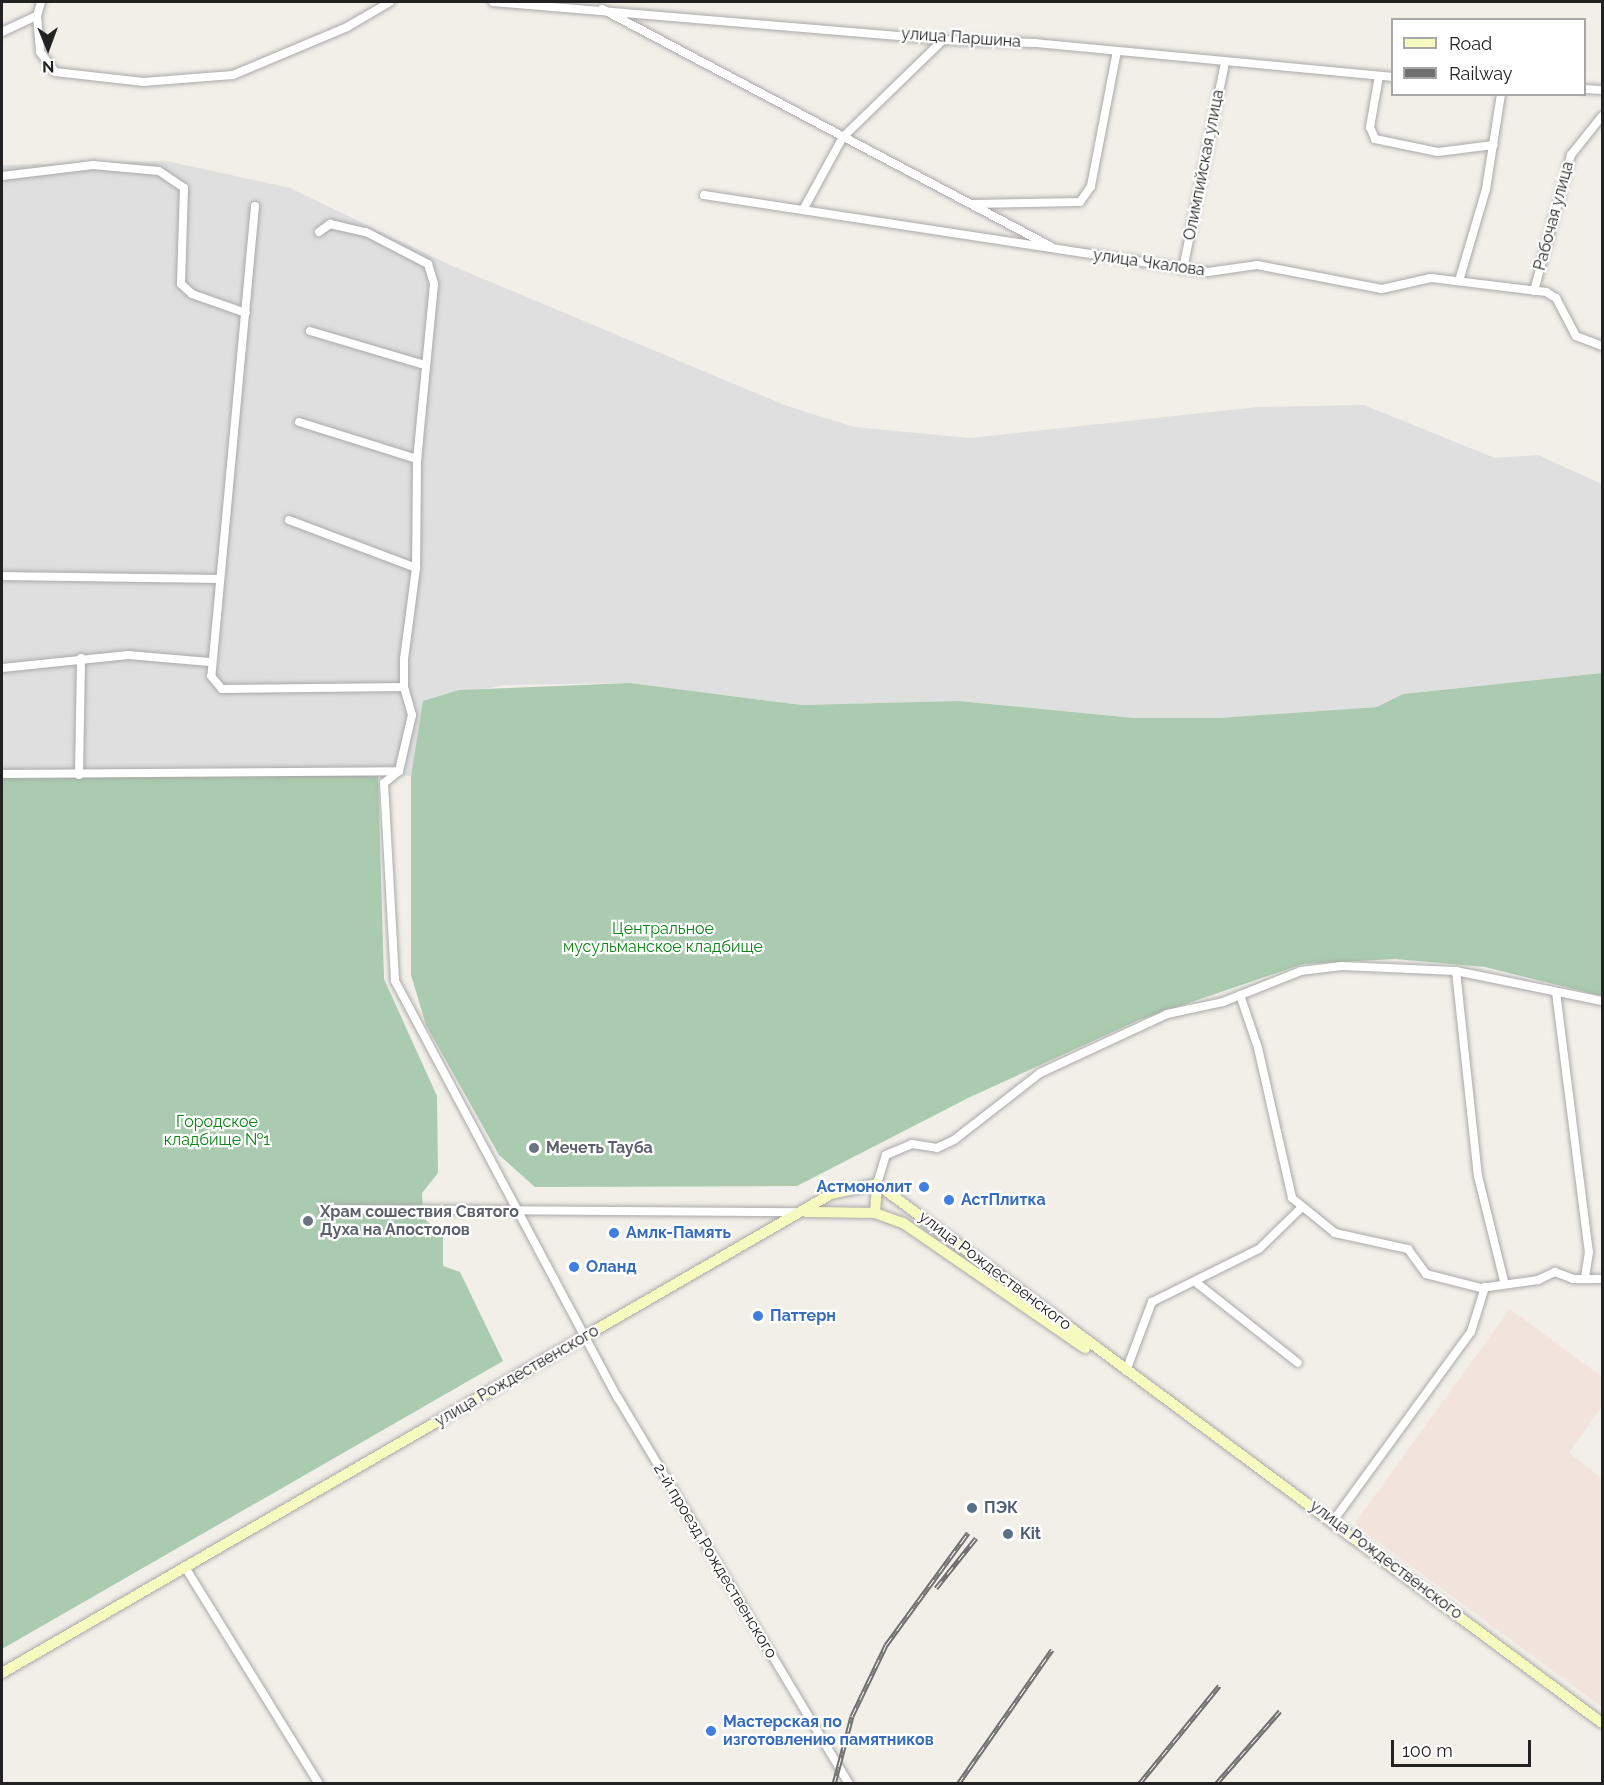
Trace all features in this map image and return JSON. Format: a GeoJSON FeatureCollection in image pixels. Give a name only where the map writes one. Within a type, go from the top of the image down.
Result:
{"type":"FeatureCollection","features":[{"type":"Feature","properties":{"kind":"main road","name":"улица Рождественского"},"geometry":{"type":"LineString","coordinates":[[2,1673],[804,1212],[831,1194],[877,1184],[896,1194],[1161,1398],[1333,1521],[1602,1723]]}},
{"type":"Feature","properties":{"kind":"main road"},"geometry":{"type":"LineString","coordinates":[[874,1213],[877,1184]]}},
{"type":"Feature","properties":{"kind":"main road"},"geometry":{"type":"LineString","coordinates":[[887,1216],[895,1213],[896,1194]]}},
{"type":"Feature","properties":{"kind":"main road"},"geometry":{"type":"LineString","coordinates":[[804,1212],[874,1213],[887,1216],[1161,1398]]}},
{"type":"Feature","properties":{"kind":"street"},"geometry":{"type":"LineString","coordinates":[[41,2],[37,16],[40,52],[55,72],[143,82],[233,75],[347,27],[390,2]]}},
{"type":"Feature","properties":{"kind":"street","name":"улица Паршина"},"geometry":{"type":"LineString","coordinates":[[493,2],[598,7],[943,40],[1117,51],[1391,77]]}},
{"type":"Feature","properties":{"kind":"street"},"geometry":{"type":"LineString","coordinates":[[598,7],[1057,249]]}},
{"type":"Feature","properties":{"kind":"street"},"geometry":{"type":"LineString","coordinates":[[2,32],[37,16]]}},
{"type":"Feature","properties":{"kind":"street"},"geometry":{"type":"LineString","coordinates":[[803,210],[843,137],[943,40]]}},
{"type":"Feature","properties":{"kind":"street"},"geometry":{"type":"LineString","coordinates":[[971,204],[1080,202],[1091,186],[1117,51]]}},
{"type":"Feature","properties":{"kind":"street","name":"Олимпийская улица"},"geometry":{"type":"LineString","coordinates":[[1183,268],[1225,62]]}},
{"type":"Feature","properties":{"kind":"street"},"geometry":{"type":"LineString","coordinates":[[1379,76],[1370,128],[1375,139],[1438,152],[1494,145]]}},
{"type":"Feature","properties":{"kind":"street"},"geometry":{"type":"LineString","coordinates":[[1586,89],[1602,90]]}},
{"type":"Feature","properties":{"kind":"street"},"geometry":{"type":"LineString","coordinates":[[1459,281],[1494,145],[1501,96]]}},
{"type":"Feature","properties":{"kind":"street","name":"Рабочая улица"},"geometry":{"type":"LineString","coordinates":[[1534,291],[1571,154],[1602,116]]}},
{"type":"Feature","properties":{"kind":"street"},"geometry":{"type":"LineString","coordinates":[[2,176],[93,165],[159,171],[184,188],[181,284],[192,294],[246,314]]}},
{"type":"Feature","properties":{"kind":"street","name":"улица Чкалова"},"geometry":{"type":"LineString","coordinates":[[704,195],[1208,272],[1257,265],[1382,289],[1431,278],[1534,291],[1556,298],[1576,336],[1602,345]]}},
{"type":"Feature","properties":{"kind":"street"},"geometry":{"type":"LineString","coordinates":[[255,206],[210,662],[211,676],[222,689],[404,687]]}},
{"type":"Feature","properties":{"kind":"street"},"geometry":{"type":"LineString","coordinates":[[2,774],[399,771],[412,715],[404,687],[416,568],[417,459],[434,284],[428,264],[346,226],[330,224],[319,232]]}},
{"type":"Feature","properties":{"kind":"street"},"geometry":{"type":"LineString","coordinates":[[310,331],[425,365]]}},
{"type":"Feature","properties":{"kind":"street"},"geometry":{"type":"LineString","coordinates":[[299,422],[417,459]]}},
{"type":"Feature","properties":{"kind":"street"},"geometry":{"type":"LineString","coordinates":[[289,520],[416,568]]}},
{"type":"Feature","properties":{"kind":"street"},"geometry":{"type":"LineString","coordinates":[[2,576],[218,579]]}},
{"type":"Feature","properties":{"kind":"street"},"geometry":{"type":"LineString","coordinates":[[2,668],[81,658],[128,655],[210,662]]}},
{"type":"Feature","properties":{"kind":"street"},"geometry":{"type":"LineString","coordinates":[[79,774],[81,658]]}},
{"type":"Feature","properties":{"kind":"street","name":"2-й проезд Рождественского"},"geometry":{"type":"LineString","coordinates":[[399,771],[384,783],[394,981],[586,1336],[849,1784]]}},
{"type":"Feature","properties":{"kind":"street"},"geometry":{"type":"LineString","coordinates":[[877,1184],[886,1155],[912,1144],[937,1148],[954,1140],[1040,1073],[1167,1014],[1240,995],[1311,970],[1456,971],[1602,1001]]}},
{"type":"Feature","properties":{"kind":"street"},"geometry":{"type":"LineString","coordinates":[[1456,971],[1478,1176],[1504,1281]]}},
{"type":"Feature","properties":{"kind":"street"},"geometry":{"type":"LineString","coordinates":[[1556,992],[1589,1252],[1585,1277]]}},
{"type":"Feature","properties":{"kind":"street"},"geometry":{"type":"LineString","coordinates":[[1240,995],[1258,1048],[1292,1198],[1335,1233],[1408,1249],[1426,1274],[1485,1287],[1504,1281],[1538,1280],[1555,1272],[1602,1279]]}},
{"type":"Feature","properties":{"kind":"street"},"geometry":{"type":"LineString","coordinates":[[1126,1371],[1152,1302],[1180,1287],[1198,1284],[1259,1249],[1302,1207]]}},
{"type":"Feature","properties":{"kind":"street"},"geometry":{"type":"LineString","coordinates":[[323,1209],[804,1212]]}},
{"type":"Feature","properties":{"kind":"street"},"geometry":{"type":"LineString","coordinates":[[1198,1284],[1298,1363]]}},
{"type":"Feature","properties":{"kind":"street"},"geometry":{"type":"LineString","coordinates":[[1333,1521],[1471,1332],[1485,1287]]}},
{"type":"Feature","properties":{"kind":"street"},"geometry":{"type":"LineString","coordinates":[[185,1567],[319,1784]]}},
{"type":"Feature","properties":{"kind":"shaded area"},"geometry":{"type":"Polygon","coordinates":[[[167,161],[290,188],[450,265],[787,406],[854,427],[970,438],[1258,407],[1364,405],[1495,458],[1538,455],[1602,484],[1602,673],[1403,694],[1377,707],[1219,718],[1134,718],[958,701],[802,705],[630,683],[504,685],[424,701],[411,776],[2,778],[2,165],[167,161]]]}},
{"type":"Feature","properties":{"kind":"shaded area"},"geometry":{"type":"Polygon","coordinates":[[[1510,1309],[1602,1377],[1602,1406],[1569,1453],[1602,1478],[1602,1707],[1354,1524],[1510,1309]]]}},
{"type":"Feature","properties":{"kind":"green space","name":"Центральное мусульманское кладбище"},"geometry":{"type":"Polygon","coordinates":[[[1602,673],[1602,996],[1485,967],[1395,959],[1303,964],[1139,1020],[970,1097],[797,1186],[535,1187],[499,1155],[426,1025],[411,975],[411,776],[423,701],[459,690],[630,683],[802,705],[958,701],[1134,718],[1219,718],[1377,707],[1403,694],[1602,673]]]}},
{"type":"Feature","properties":{"kind":"green space","name":"Городское кладбище №1"},"geometry":{"type":"Polygon","coordinates":[[[378,775],[384,979],[437,1096],[438,1173],[422,1193],[423,1217],[443,1237],[443,1266],[460,1272],[503,1361],[2,1649],[2,778],[378,775]]]}},
{"type":"Feature","properties":{"kind":"railway"},"geometry":{"type":"LineString","coordinates":[[834,1784],[852,1716],[886,1645],[968,1533]]}},
{"type":"Feature","properties":{"kind":"railway"},"geometry":{"type":"LineString","coordinates":[[936,1588],[976,1538]]}},
{"type":"Feature","properties":{"kind":"railway"},"geometry":{"type":"LineString","coordinates":[[958,1784],[1052,1650]]}},
{"type":"Feature","properties":{"kind":"railway"},"geometry":{"type":"LineString","coordinates":[[1139,1784],[1219,1686]]}},
{"type":"Feature","properties":{"kind":"railway"},"geometry":{"type":"LineString","coordinates":[[1216,1784],[1280,1711]]}},
{"type":"Feature","properties":{"kind":"place","name":"Мечеть Тауба"},"geometry":{"type":"Point","coordinates":[534,1148]}},
{"type":"Feature","properties":{"kind":"place","name":"Астмонолит"},"geometry":{"type":"Point","coordinates":[924,1187]}},
{"type":"Feature","properties":{"kind":"place","name":"АстПлитка"},"geometry":{"type":"Point","coordinates":[949,1200]}},
{"type":"Feature","properties":{"kind":"place","name":"Храм сошествия Святого Духа на Апостолов"},"geometry":{"type":"Point","coordinates":[308,1221]}},
{"type":"Feature","properties":{"kind":"place","name":"Амлк-Память"},"geometry":{"type":"Point","coordinates":[614,1233]}},
{"type":"Feature","properties":{"kind":"place","name":"Оланд"},"geometry":{"type":"Point","coordinates":[574,1267]}},
{"type":"Feature","properties":{"kind":"place","name":"Паттерн"},"geometry":{"type":"Point","coordinates":[758,1316]}},
{"type":"Feature","properties":{"kind":"place","name":"ПЭК"},"geometry":{"type":"Point","coordinates":[972,1508]}},
{"type":"Feature","properties":{"kind":"place","name":"Kit"},"geometry":{"type":"Point","coordinates":[1008,1534]}},
{"type":"Feature","properties":{"kind":"place","name":"Мастерская по изготовлению памятников"},"geometry":{"type":"Point","coordinates":[711,1731]}}]}
